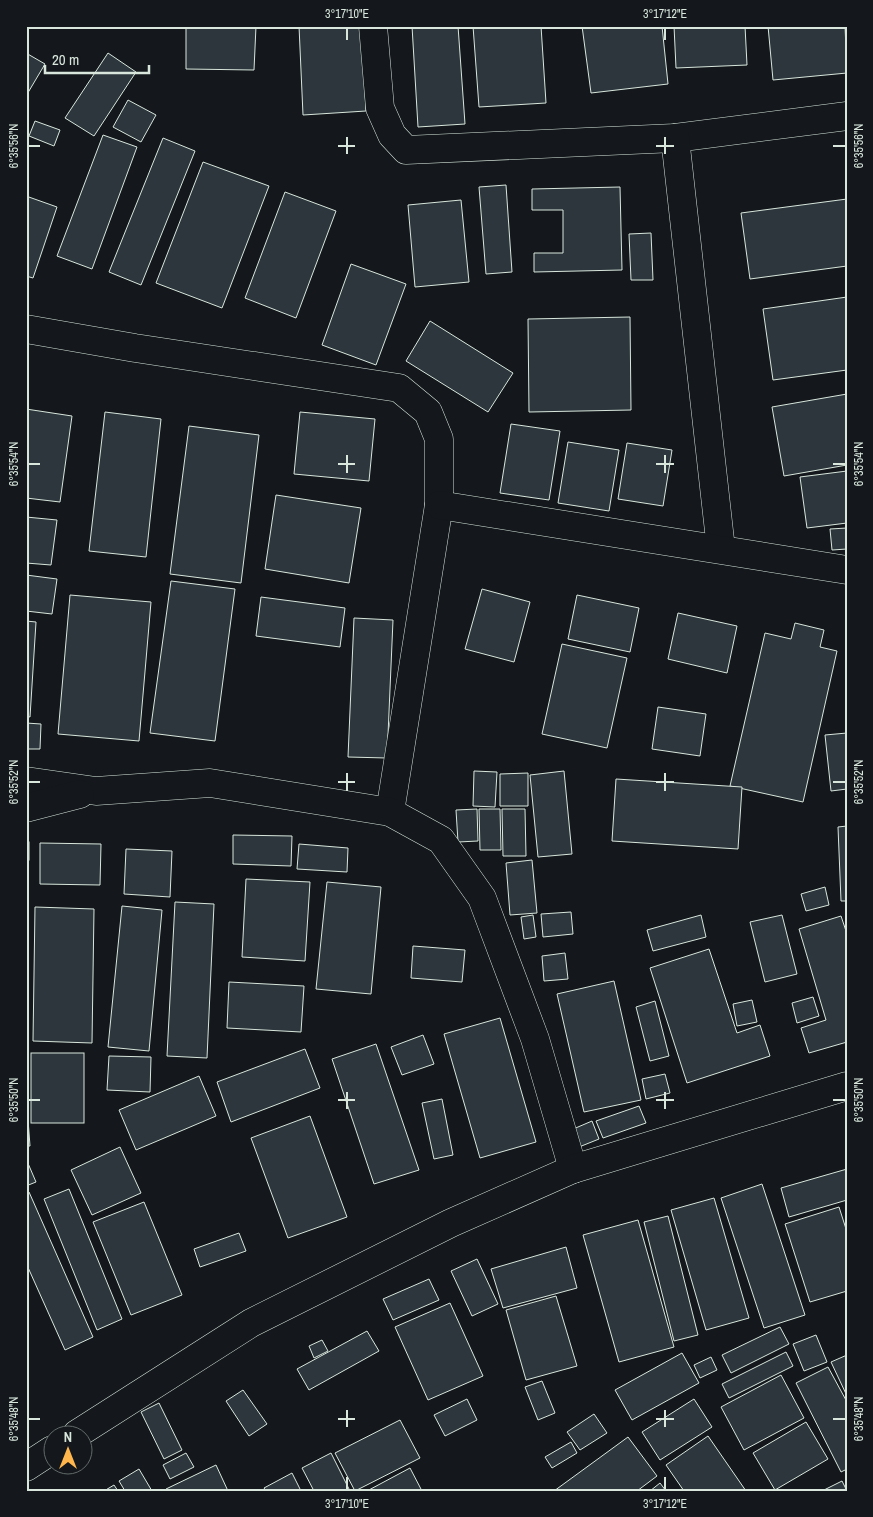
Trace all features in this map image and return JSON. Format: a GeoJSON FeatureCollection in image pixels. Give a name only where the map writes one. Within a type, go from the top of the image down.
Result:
{"type":"FeatureCollection","features":[{"type":"Feature","properties":{"kind":"street"},"geometry":{"type":"LineString","coordinates":[[373,26],[380,108],[392,135],[406,150],[675,138],[847,116]]}},
{"type":"Feature","properties":{"kind":"street"},"geometry":{"type":"LineString","coordinates":[[675,138],[721,549]]}},
{"type":"Feature","properties":{"kind":"street"},"geometry":{"type":"LineString","coordinates":[[26,328],[135,348],[399,388],[428,412],[439,439],[439,505],[390,812]]}},
{"type":"Feature","properties":{"kind":"street"},"geometry":{"type":"LineString","coordinates":[[439,505],[847,570]]}},
{"type":"Feature","properties":{"kind":"street"},"geometry":{"type":"LineString","coordinates":[[26,781],[96,790],[210,783],[390,812],[441,840],[482,898],[535,1039],[573,1169]]}},
{"type":"Feature","properties":{"kind":"street"},"geometry":{"type":"LineString","coordinates":[[26,808],[96,790]]}},
{"type":"Feature","properties":{"kind":"street"},"geometry":{"type":"LineString","coordinates":[[92,1424],[251,1323],[451,1223],[573,1169],[847,1086]]}},
{"type":"Feature","properties":{"kind":"street"},"geometry":{"type":"LineString","coordinates":[[26,1467],[42,1457]]}},
{"type":"Feature","properties":{"kind":"building"},"geometry":{"type":"Polygon","coordinates":[[[186,26],[256,26],[254,70],[186,69],[186,26]]]}},
{"type":"Feature","properties":{"kind":"building"},"geometry":{"type":"Polygon","coordinates":[[[299,26],[362,26],[366,111],[303,115],[299,26]]]}},
{"type":"Feature","properties":{"kind":"building"},"geometry":{"type":"Polygon","coordinates":[[[412,26],[458,26],[465,124],[418,127],[412,26]]]}},
{"type":"Feature","properties":{"kind":"building"},"geometry":{"type":"Polygon","coordinates":[[[473,26],[541,26],[546,103],[479,107],[473,26]]]}},
{"type":"Feature","properties":{"kind":"building"},"geometry":{"type":"Polygon","coordinates":[[[582,26],[662,26],[668,84],[591,93],[582,26]]]}},
{"type":"Feature","properties":{"kind":"building"},"geometry":{"type":"Polygon","coordinates":[[[674,26],[745,26],[747,65],[676,68],[674,26]]]}},
{"type":"Feature","properties":{"kind":"building"},"geometry":{"type":"Polygon","coordinates":[[[768,26],[845,26],[847,73],[773,80],[768,26]]]}},
{"type":"Feature","properties":{"kind":"building"},"geometry":{"type":"Polygon","coordinates":[[[26,53],[45,64],[26,96],[26,53]]]}},
{"type":"Feature","properties":{"kind":"building"},"geometry":{"type":"Polygon","coordinates":[[[108,53],[136,72],[94,136],[65,118],[108,53]]]}},
{"type":"Feature","properties":{"kind":"building"},"geometry":{"type":"Polygon","coordinates":[[[128,100],[156,115],[141,142],[113,127],[128,100]]]}},
{"type":"Feature","properties":{"kind":"building"},"geometry":{"type":"Polygon","coordinates":[[[35,121],[60,130],[54,146],[29,136],[35,121]]]}},
{"type":"Feature","properties":{"kind":"building"},"geometry":{"type":"Polygon","coordinates":[[[103,135],[137,147],[92,269],[57,256],[103,135]]]}},
{"type":"Feature","properties":{"kind":"building"},"geometry":{"type":"Polygon","coordinates":[[[163,138],[195,151],[141,285],[109,272],[163,138]]]}},
{"type":"Feature","properties":{"kind":"building"},"geometry":{"type":"Polygon","coordinates":[[[203,162],[269,186],[222,308],[156,283],[203,162]]]}},
{"type":"Feature","properties":{"kind":"building"},"geometry":{"type":"Polygon","coordinates":[[[506,185],[512,272],[486,274],[479,187],[506,185]]]}},
{"type":"Feature","properties":{"kind":"building"},"geometry":{"type":"Polygon","coordinates":[[[620,187],[622,270],[534,272],[534,253],[563,253],[563,210],[532,210],[532,189],[620,187]]]}},
{"type":"Feature","properties":{"kind":"building"},"geometry":{"type":"Polygon","coordinates":[[[285,192],[336,211],[296,318],[245,298],[285,192]]]}},
{"type":"Feature","properties":{"kind":"building"},"geometry":{"type":"Polygon","coordinates":[[[26,196],[57,207],[33,278],[26,276],[26,196]]]}},
{"type":"Feature","properties":{"kind":"building"},"geometry":{"type":"Polygon","coordinates":[[[847,199],[847,266],[750,279],[741,213],[847,199]]]}},
{"type":"Feature","properties":{"kind":"building"},"geometry":{"type":"Polygon","coordinates":[[[461,200],[469,282],[415,287],[408,205],[461,200]]]}},
{"type":"Feature","properties":{"kind":"building"},"geometry":{"type":"Polygon","coordinates":[[[651,233],[653,280],[631,280],[629,234],[651,233]]]}},
{"type":"Feature","properties":{"kind":"building"},"geometry":{"type":"Polygon","coordinates":[[[351,264],[406,284],[376,365],[322,345],[351,264]]]}},
{"type":"Feature","properties":{"kind":"building"},"geometry":{"type":"Polygon","coordinates":[[[847,297],[847,370],[773,380],[763,309],[847,297]]]}},
{"type":"Feature","properties":{"kind":"building"},"geometry":{"type":"Polygon","coordinates":[[[630,317],[631,410],[529,412],[528,319],[630,317]]]}},
{"type":"Feature","properties":{"kind":"building"},"geometry":{"type":"Polygon","coordinates":[[[430,321],[513,373],[488,412],[406,361],[430,321]]]}},
{"type":"Feature","properties":{"kind":"building"},"geometry":{"type":"Polygon","coordinates":[[[847,394],[847,465],[784,476],[772,407],[847,394]]]}},
{"type":"Feature","properties":{"kind":"building"},"geometry":{"type":"Polygon","coordinates":[[[26,409],[72,416],[60,502],[26,498],[26,409]]]}},
{"type":"Feature","properties":{"kind":"building"},"geometry":{"type":"Polygon","coordinates":[[[105,412],[161,419],[146,557],[89,551],[105,412]]]}},
{"type":"Feature","properties":{"kind":"building"},"geometry":{"type":"Polygon","coordinates":[[[300,412],[375,419],[369,481],[294,474],[300,412]]]}},
{"type":"Feature","properties":{"kind":"building"},"geometry":{"type":"Polygon","coordinates":[[[511,424],[560,431],[549,500],[500,493],[511,424]]]}},
{"type":"Feature","properties":{"kind":"building"},"geometry":{"type":"Polygon","coordinates":[[[189,426],[259,435],[241,583],[170,574],[189,426]]]}},
{"type":"Feature","properties":{"kind":"building"},"geometry":{"type":"Polygon","coordinates":[[[568,442],[619,450],[609,511],[558,503],[568,442]]]}},
{"type":"Feature","properties":{"kind":"building"},"geometry":{"type":"Polygon","coordinates":[[[627,443],[672,450],[663,506],[618,499],[627,443]]]}},
{"type":"Feature","properties":{"kind":"building"},"geometry":{"type":"Polygon","coordinates":[[[847,471],[847,523],[807,528],[800,477],[847,471]]]}},
{"type":"Feature","properties":{"kind":"building"},"geometry":{"type":"Polygon","coordinates":[[[276,495],[361,508],[349,583],[265,569],[276,495]]]}},
{"type":"Feature","properties":{"kind":"building"},"geometry":{"type":"Polygon","coordinates":[[[26,517],[57,520],[51,565],[26,563],[26,517]]]}},
{"type":"Feature","properties":{"kind":"building"},"geometry":{"type":"Polygon","coordinates":[[[847,528],[847,549],[832,550],[830,529],[847,528]]]}},
{"type":"Feature","properties":{"kind":"building"},"geometry":{"type":"Polygon","coordinates":[[[26,575],[57,579],[52,614],[26,611],[26,575]]]}},
{"type":"Feature","properties":{"kind":"building"},"geometry":{"type":"Polygon","coordinates":[[[171,581],[235,589],[215,741],[150,733],[171,581]]]}},
{"type":"Feature","properties":{"kind":"building"},"geometry":{"type":"Polygon","coordinates":[[[482,589],[530,602],[514,662],[465,649],[482,589]]]}},
{"type":"Feature","properties":{"kind":"building"},"geometry":{"type":"Polygon","coordinates":[[[70,595],[151,602],[139,741],[58,734],[70,595]]]}},
{"type":"Feature","properties":{"kind":"building"},"geometry":{"type":"Polygon","coordinates":[[[577,595],[639,608],[630,652],[568,639],[577,595]]]}},
{"type":"Feature","properties":{"kind":"building"},"geometry":{"type":"Polygon","coordinates":[[[261,597],[345,608],[340,647],[256,636],[261,597]]]}},
{"type":"Feature","properties":{"kind":"building"},"geometry":{"type":"Polygon","coordinates":[[[678,613],[737,626],[727,673],[668,659],[678,613]]]}},
{"type":"Feature","properties":{"kind":"building"},"geometry":{"type":"Polygon","coordinates":[[[354,618],[393,620],[387,758],[348,757],[354,618]]]}},
{"type":"Feature","properties":{"kind":"building"},"geometry":{"type":"Polygon","coordinates":[[[26,621],[36,622],[30,717],[26,716],[26,621]]]}},
{"type":"Feature","properties":{"kind":"building"},"geometry":{"type":"Polygon","coordinates":[[[795,623],[824,630],[820,647],[837,651],[803,802],[730,786],[765,633],[791,639],[795,623]]]}},
{"type":"Feature","properties":{"kind":"building"},"geometry":{"type":"Polygon","coordinates":[[[562,644],[627,658],[607,748],[542,734],[562,644]]]}},
{"type":"Feature","properties":{"kind":"building"},"geometry":{"type":"Polygon","coordinates":[[[658,707],[706,714],[700,756],[652,749],[658,707]]]}},
{"type":"Feature","properties":{"kind":"building"},"geometry":{"type":"Polygon","coordinates":[[[26,723],[41,724],[40,749],[26,749],[26,723]]]}},
{"type":"Feature","properties":{"kind":"building"},"geometry":{"type":"Polygon","coordinates":[[[847,733],[847,789],[831,791],[825,735],[847,733]]]}},
{"type":"Feature","properties":{"kind":"building"},"geometry":{"type":"Polygon","coordinates":[[[474,771],[497,772],[495,807],[473,806],[474,771]]]}},
{"type":"Feature","properties":{"kind":"building"},"geometry":{"type":"Polygon","coordinates":[[[564,771],[572,854],[538,857],[530,775],[564,771]]]}},
{"type":"Feature","properties":{"kind":"building"},"geometry":{"type":"Polygon","coordinates":[[[528,773],[528,806],[500,806],[500,774],[528,773]]]}},
{"type":"Feature","properties":{"kind":"building"},"geometry":{"type":"Polygon","coordinates":[[[616,779],[742,787],[738,849],[612,841],[616,779]]]}},
{"type":"Feature","properties":{"kind":"building"},"geometry":{"type":"Polygon","coordinates":[[[477,809],[478,841],[458,842],[456,810],[477,809]]]}},
{"type":"Feature","properties":{"kind":"building"},"geometry":{"type":"Polygon","coordinates":[[[479,809],[500,809],[501,850],[480,850],[479,809]]]}},
{"type":"Feature","properties":{"kind":"building"},"geometry":{"type":"Polygon","coordinates":[[[502,809],[525,809],[526,856],[503,856],[502,809]]]}},
{"type":"Feature","properties":{"kind":"building"},"geometry":{"type":"Polygon","coordinates":[[[847,826],[847,901],[841,901],[838,827],[847,826]]]}},
{"type":"Feature","properties":{"kind":"building"},"geometry":{"type":"Polygon","coordinates":[[[233,835],[292,836],[291,866],[233,864],[233,835]]]}},
{"type":"Feature","properties":{"kind":"building"},"geometry":{"type":"Polygon","coordinates":[[[26,842],[29,842],[29,860],[26,860],[26,842]]]}},
{"type":"Feature","properties":{"kind":"building"},"geometry":{"type":"Polygon","coordinates":[[[40,843],[101,844],[100,885],[40,884],[40,843]]]}},
{"type":"Feature","properties":{"kind":"building"},"geometry":{"type":"Polygon","coordinates":[[[299,844],[348,848],[347,872],[297,869],[299,844]]]}},
{"type":"Feature","properties":{"kind":"building"},"geometry":{"type":"Polygon","coordinates":[[[126,849],[172,851],[170,897],[124,894],[126,849]]]}},
{"type":"Feature","properties":{"kind":"building"},"geometry":{"type":"Polygon","coordinates":[[[532,860],[537,913],[510,915],[506,863],[532,860]]]}},
{"type":"Feature","properties":{"kind":"building"},"geometry":{"type":"Polygon","coordinates":[[[246,879],[310,882],[305,961],[242,957],[246,879]]]}},
{"type":"Feature","properties":{"kind":"building"},"geometry":{"type":"Polygon","coordinates":[[[327,882],[381,887],[371,994],[316,989],[327,882]]]}},
{"type":"Feature","properties":{"kind":"building"},"geometry":{"type":"Polygon","coordinates":[[[825,887],[829,905],[806,911],[801,894],[825,887]]]}},
{"type":"Feature","properties":{"kind":"building"},"geometry":{"type":"Polygon","coordinates":[[[175,902],[214,904],[207,1058],[167,1056],[175,902]]]}},
{"type":"Feature","properties":{"kind":"building"},"geometry":{"type":"Polygon","coordinates":[[[122,906],[162,910],[149,1051],[108,1047],[122,906]]]}},
{"type":"Feature","properties":{"kind":"building"},"geometry":{"type":"Polygon","coordinates":[[[35,907],[94,909],[92,1043],[33,1041],[35,907]]]}},
{"type":"Feature","properties":{"kind":"building"},"geometry":{"type":"Polygon","coordinates":[[[571,912],[573,934],[543,937],[541,914],[571,912]]]}},
{"type":"Feature","properties":{"kind":"building"},"geometry":{"type":"Polygon","coordinates":[[[533,915],[536,937],[524,939],[521,917],[533,915]]]}},
{"type":"Feature","properties":{"kind":"building"},"geometry":{"type":"Polygon","coordinates":[[[701,915],[706,937],[653,951],[647,930],[701,915]]]}},
{"type":"Feature","properties":{"kind":"building"},"geometry":{"type":"Polygon","coordinates":[[[782,915],[797,974],[765,982],[750,922],[782,915]]]}},
{"type":"Feature","properties":{"kind":"building"},"geometry":{"type":"Polygon","coordinates":[[[841,916],[847,934],[847,1042],[809,1053],[801,1028],[826,1020],[799,929],[841,916]]]}},
{"type":"Feature","properties":{"kind":"building"},"geometry":{"type":"Polygon","coordinates":[[[413,946],[465,950],[462,982],[411,978],[413,946]]]}},
{"type":"Feature","properties":{"kind":"building"},"geometry":{"type":"Polygon","coordinates":[[[709,949],[737,1033],[760,1025],[770,1056],[687,1083],[650,968],[709,949]]]}},
{"type":"Feature","properties":{"kind":"building"},"geometry":{"type":"Polygon","coordinates":[[[565,953],[568,979],[544,981],[542,956],[565,953]]]}},
{"type":"Feature","properties":{"kind":"building"},"geometry":{"type":"Polygon","coordinates":[[[614,981],[641,1100],[584,1112],[557,994],[614,981]]]}},
{"type":"Feature","properties":{"kind":"building"},"geometry":{"type":"Polygon","coordinates":[[[229,982],[304,986],[301,1032],[227,1028],[229,982]]]}},
{"type":"Feature","properties":{"kind":"building"},"geometry":{"type":"Polygon","coordinates":[[[813,997],[819,1016],[797,1023],[792,1003],[813,997]]]}},
{"type":"Feature","properties":{"kind":"building"},"geometry":{"type":"Polygon","coordinates":[[[752,1000],[757,1022],[737,1026],[733,1004],[752,1000]]]}},
{"type":"Feature","properties":{"kind":"building"},"geometry":{"type":"Polygon","coordinates":[[[655,1001],[669,1056],[650,1061],[636,1007],[655,1001]]]}},
{"type":"Feature","properties":{"kind":"building"},"geometry":{"type":"Polygon","coordinates":[[[500,1018],[536,1142],[480,1158],[444,1034],[500,1018]]]}},
{"type":"Feature","properties":{"kind":"building"},"geometry":{"type":"Polygon","coordinates":[[[423,1035],[434,1064],[402,1075],[391,1047],[423,1035]]]}},
{"type":"Feature","properties":{"kind":"building"},"geometry":{"type":"Polygon","coordinates":[[[376,1044],[419,1170],[374,1184],[332,1059],[376,1044]]]}},
{"type":"Feature","properties":{"kind":"building"},"geometry":{"type":"Polygon","coordinates":[[[305,1049],[320,1088],[231,1122],[217,1082],[305,1049]]]}},
{"type":"Feature","properties":{"kind":"building"},"geometry":{"type":"Polygon","coordinates":[[[31,1053],[84,1053],[84,1123],[31,1123],[31,1053]]]}},
{"type":"Feature","properties":{"kind":"building"},"geometry":{"type":"Polygon","coordinates":[[[109,1056],[151,1057],[150,1092],[107,1090],[109,1056]]]}},
{"type":"Feature","properties":{"kind":"building"},"geometry":{"type":"Polygon","coordinates":[[[665,1074],[670,1093],[646,1099],[642,1079],[665,1074]]]}},
{"type":"Feature","properties":{"kind":"building"},"geometry":{"type":"Polygon","coordinates":[[[199,1076],[216,1116],[136,1150],[119,1110],[199,1076]]]}},
{"type":"Feature","properties":{"kind":"building"},"geometry":{"type":"Polygon","coordinates":[[[26,1093],[30,1146],[26,1146],[26,1093]]]}},
{"type":"Feature","properties":{"kind":"building"},"geometry":{"type":"Polygon","coordinates":[[[442,1099],[453,1155],[434,1159],[422,1103],[442,1099]]]}},
{"type":"Feature","properties":{"kind":"building"},"geometry":{"type":"Polygon","coordinates":[[[639,1106],[646,1123],[603,1138],[596,1121],[639,1106]]]}},
{"type":"Feature","properties":{"kind":"building"},"geometry":{"type":"Polygon","coordinates":[[[310,1116],[347,1217],[288,1238],[251,1138],[310,1116]]]}},
{"type":"Feature","properties":{"kind":"building"},"geometry":{"type":"Polygon","coordinates":[[[592,1121],[599,1139],[579,1147],[571,1130],[592,1121]]]}},
{"type":"Feature","properties":{"kind":"building"},"geometry":{"type":"Polygon","coordinates":[[[120,1147],[141,1193],[92,1215],[71,1170],[120,1147]]]}},
{"type":"Feature","properties":{"kind":"building"},"geometry":{"type":"Polygon","coordinates":[[[26,1161],[36,1182],[26,1186],[26,1161]]]}},
{"type":"Feature","properties":{"kind":"building"},"geometry":{"type":"Polygon","coordinates":[[[847,1169],[847,1200],[789,1217],[781,1188],[847,1169]]]}},
{"type":"Feature","properties":{"kind":"building"},"geometry":{"type":"Polygon","coordinates":[[[762,1184],[805,1315],[764,1328],[721,1198],[762,1184]]]}},
{"type":"Feature","properties":{"kind":"building"},"geometry":{"type":"Polygon","coordinates":[[[69,1189],[122,1319],[97,1330],[44,1199],[69,1189]]]}},
{"type":"Feature","properties":{"kind":"building"},"geometry":{"type":"Polygon","coordinates":[[[29,1192],[93,1337],[65,1350],[26,1263],[26,1193],[29,1192]]]}},
{"type":"Feature","properties":{"kind":"building"},"geometry":{"type":"Polygon","coordinates":[[[714,1198],[749,1318],[706,1330],[671,1210],[714,1198]]]}},
{"type":"Feature","properties":{"kind":"building"},"geometry":{"type":"Polygon","coordinates":[[[144,1202],[182,1295],[131,1315],[93,1222],[144,1202]]]}},
{"type":"Feature","properties":{"kind":"building"},"geometry":{"type":"Polygon","coordinates":[[[839,1207],[847,1232],[847,1291],[810,1302],[785,1224],[839,1207]]]}},
{"type":"Feature","properties":{"kind":"building"},"geometry":{"type":"Polygon","coordinates":[[[668,1216],[698,1335],[674,1341],[644,1222],[668,1216]]]}},
{"type":"Feature","properties":{"kind":"building"},"geometry":{"type":"Polygon","coordinates":[[[638,1220],[674,1347],[619,1362],[583,1235],[638,1220]]]}},
{"type":"Feature","properties":{"kind":"building"},"geometry":{"type":"Polygon","coordinates":[[[239,1233],[246,1251],[200,1267],[194,1249],[239,1233]]]}},
{"type":"Feature","properties":{"kind":"building"},"geometry":{"type":"Polygon","coordinates":[[[566,1247],[577,1288],[503,1308],[491,1269],[566,1247]]]}},
{"type":"Feature","properties":{"kind":"building"},"geometry":{"type":"Polygon","coordinates":[[[477,1259],[498,1304],[472,1316],[451,1271],[477,1259]]]}},
{"type":"Feature","properties":{"kind":"building"},"geometry":{"type":"Polygon","coordinates":[[[429,1279],[439,1300],[393,1320],[383,1299],[429,1279]]]}},
{"type":"Feature","properties":{"kind":"building"},"geometry":{"type":"Polygon","coordinates":[[[556,1296],[577,1366],[526,1380],[506,1310],[556,1296]]]}},
{"type":"Feature","properties":{"kind":"building"},"geometry":{"type":"Polygon","coordinates":[[[450,1303],[483,1376],[428,1400],[395,1327],[450,1303]]]}},
{"type":"Feature","properties":{"kind":"building"},"geometry":{"type":"Polygon","coordinates":[[[780,1327],[789,1344],[731,1373],[722,1355],[780,1327]]]}},
{"type":"Feature","properties":{"kind":"building"},"geometry":{"type":"Polygon","coordinates":[[[367,1331],[379,1351],[309,1390],[297,1369],[367,1331]]]}},
{"type":"Feature","properties":{"kind":"building"},"geometry":{"type":"Polygon","coordinates":[[[816,1335],[827,1362],[804,1371],[793,1344],[816,1335]]]}},
{"type":"Feature","properties":{"kind":"building"},"geometry":{"type":"Polygon","coordinates":[[[322,1340],[328,1351],[314,1358],[309,1346],[322,1340]]]}},
{"type":"Feature","properties":{"kind":"building"},"geometry":{"type":"Polygon","coordinates":[[[786,1352],[793,1366],[729,1398],[722,1384],[786,1352]]]}},
{"type":"Feature","properties":{"kind":"building"},"geometry":{"type":"Polygon","coordinates":[[[682,1353],[699,1383],[632,1420],[615,1390],[682,1353]]]}},
{"type":"Feature","properties":{"kind":"building"},"geometry":{"type":"Polygon","coordinates":[[[847,1355],[847,1396],[831,1362],[847,1355]]]}},
{"type":"Feature","properties":{"kind":"building"},"geometry":{"type":"Polygon","coordinates":[[[711,1357],[717,1370],[700,1378],[694,1365],[711,1357]]]}},
{"type":"Feature","properties":{"kind":"building"},"geometry":{"type":"Polygon","coordinates":[[[828,1367],[847,1402],[847,1469],[841,1472],[796,1383],[828,1367]]]}},
{"type":"Feature","properties":{"kind":"building"},"geometry":{"type":"Polygon","coordinates":[[[781,1375],[804,1418],[744,1450],[721,1407],[781,1375]]]}},
{"type":"Feature","properties":{"kind":"building"},"geometry":{"type":"Polygon","coordinates":[[[542,1381],[555,1413],[538,1420],[525,1387],[542,1381]]]}},
{"type":"Feature","properties":{"kind":"building"},"geometry":{"type":"Polygon","coordinates":[[[243,1390],[267,1424],[249,1436],[226,1401],[243,1390]]]}},
{"type":"Feature","properties":{"kind":"building"},"geometry":{"type":"Polygon","coordinates":[[[467,1399],[477,1420],[445,1436],[434,1415],[467,1399]]]}},
{"type":"Feature","properties":{"kind":"building"},"geometry":{"type":"Polygon","coordinates":[[[694,1399],[712,1427],[660,1460],[642,1432],[694,1399]]]}},
{"type":"Feature","properties":{"kind":"building"},"geometry":{"type":"Polygon","coordinates":[[[159,1403],[182,1450],[164,1459],[141,1412],[159,1403]]]}},
{"type":"Feature","properties":{"kind":"building"},"geometry":{"type":"Polygon","coordinates":[[[594,1414],[607,1433],[580,1450],[567,1432],[594,1414]]]}},
{"type":"Feature","properties":{"kind":"building"},"geometry":{"type":"Polygon","coordinates":[[[400,1420],[420,1458],[355,1491],[335,1453],[400,1420]]]}},
{"type":"Feature","properties":{"kind":"building"},"geometry":{"type":"Polygon","coordinates":[[[806,1422],[828,1459],[775,1490],[753,1453],[806,1422]]]}},
{"type":"Feature","properties":{"kind":"building"},"geometry":{"type":"Polygon","coordinates":[[[708,1436],[746,1491],[684,1491],[666,1465],[708,1436]]]}},
{"type":"Feature","properties":{"kind":"building"},"geometry":{"type":"Polygon","coordinates":[[[628,1437],[657,1476],[637,1491],[554,1491],[628,1437]]]}},
{"type":"Feature","properties":{"kind":"building"},"geometry":{"type":"Polygon","coordinates":[[[571,1442],[577,1453],[552,1468],[545,1457],[571,1442]]]}},
{"type":"Feature","properties":{"kind":"building"},"geometry":{"type":"Polygon","coordinates":[[[186,1453],[194,1467],[170,1479],[163,1465],[186,1453]]]}},
{"type":"Feature","properties":{"kind":"building"},"geometry":{"type":"Polygon","coordinates":[[[331,1453],[350,1491],[314,1491],[302,1468],[331,1453]]]}},
{"type":"Feature","properties":{"kind":"building"},"geometry":{"type":"Polygon","coordinates":[[[216,1465],[228,1491],[166,1491],[166,1489],[216,1465]]]}},
{"type":"Feature","properties":{"kind":"building"},"geometry":{"type":"Polygon","coordinates":[[[410,1468],[422,1491],[367,1491],[410,1468]]]}},
{"type":"Feature","properties":{"kind":"building"},"geometry":{"type":"Polygon","coordinates":[[[139,1469],[152,1491],[125,1491],[119,1481],[139,1469]]]}},
{"type":"Feature","properties":{"kind":"building"},"geometry":{"type":"Polygon","coordinates":[[[292,1473],[301,1491],[266,1491],[264,1488],[292,1473]]]}},
{"type":"Feature","properties":{"kind":"building"},"geometry":{"type":"Polygon","coordinates":[[[842,1481],[847,1491],[822,1491],[842,1481]]]}},
{"type":"Feature","properties":{"kind":"building"},"geometry":{"type":"Polygon","coordinates":[[[660,1483],[666,1491],[650,1491],[660,1483]]]}},
{"type":"Feature","properties":{"kind":"building"},"geometry":{"type":"Polygon","coordinates":[[[114,1485],[118,1491],[104,1491],[114,1485]]]}}]}
